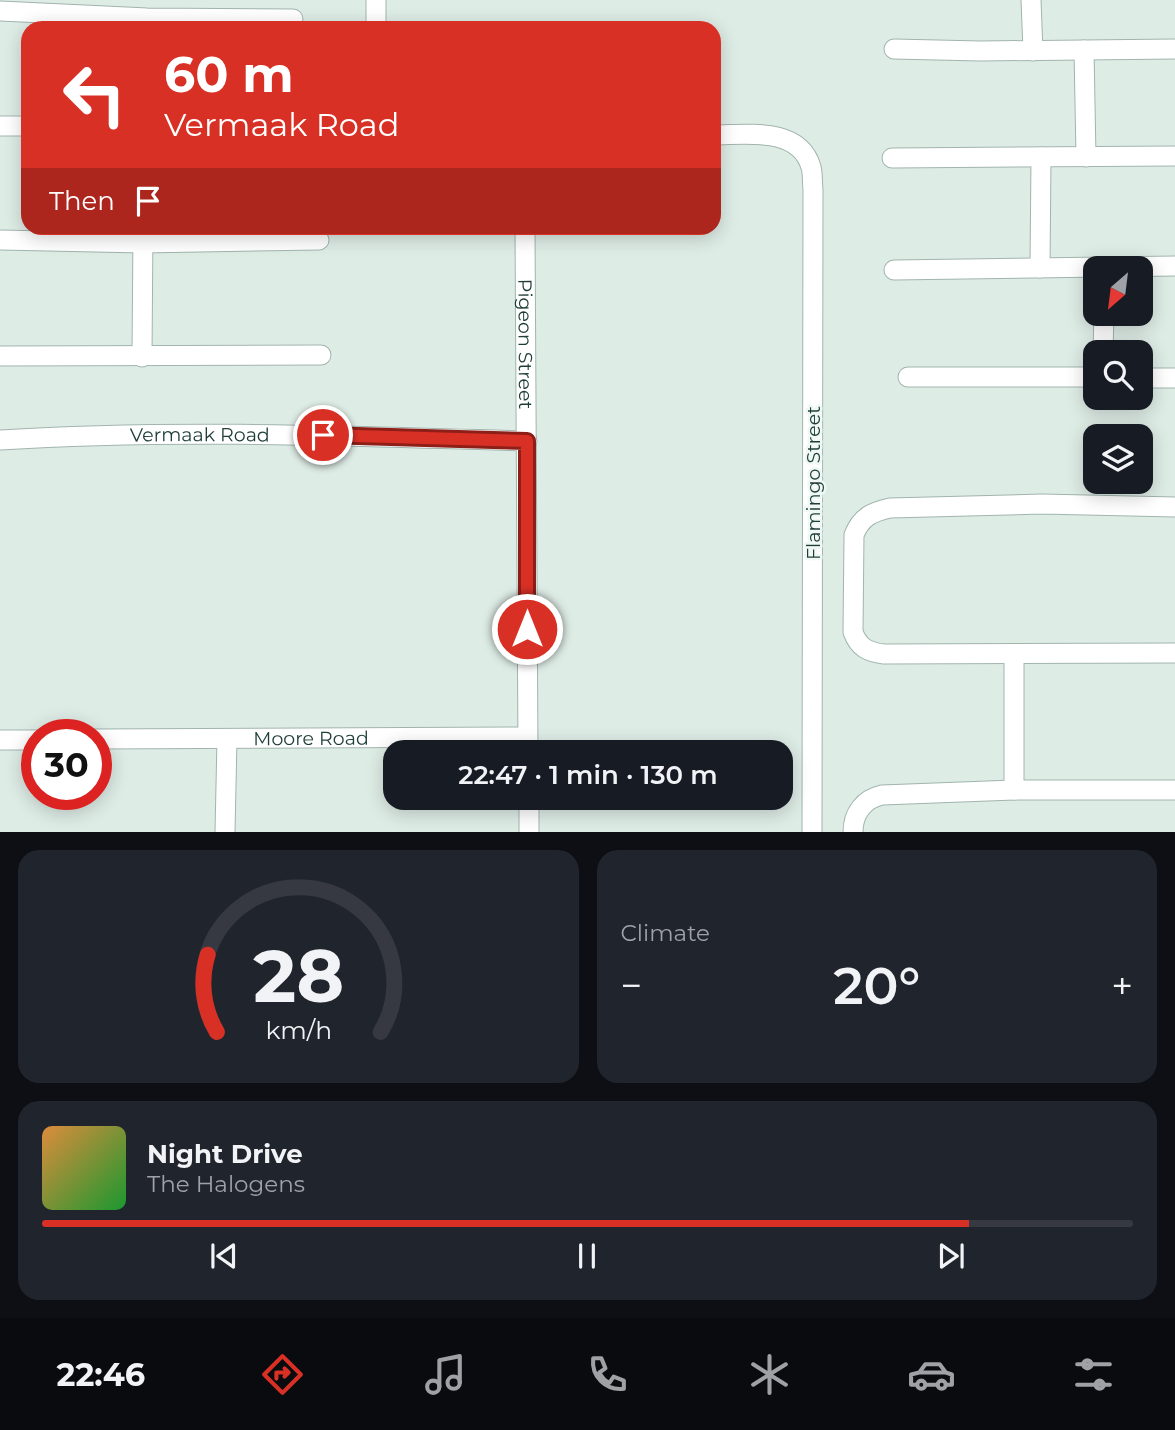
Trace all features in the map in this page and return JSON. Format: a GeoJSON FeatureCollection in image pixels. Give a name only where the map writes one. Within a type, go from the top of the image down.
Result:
{"type":"FeatureCollection","features":[{"type":"Feature","properties":{"kind":"street"},"geometry":{"type":"LineString","coordinates":[[376,0],[376,21]]}},
{"type":"Feature","properties":{"kind":"street"},"geometry":{"type":"LineString","coordinates":[[1031,0],[1033,51]]}},
{"type":"Feature","properties":{"kind":"street"},"geometry":{"type":"LineString","coordinates":[[0,11],[293,19]]}},
{"type":"Feature","properties":{"kind":"street"},"geometry":{"type":"LineString","coordinates":[[894,49],[1033,51],[1175,48]]}},
{"type":"Feature","properties":{"kind":"street"},"geometry":{"type":"LineString","coordinates":[[1084,50],[1086,157]]}},
{"type":"Feature","properties":{"kind":"street"},"geometry":{"type":"LineString","coordinates":[[0,126],[21,126]]}},
{"type":"Feature","properties":{"kind":"street","name":"Flamingo Street"},"geometry":{"type":"LineString","coordinates":[[721,135],[777,136],[796,146],[810,166],[813,189],[812,828]]}},
{"type":"Feature","properties":{"kind":"street"},"geometry":{"type":"LineString","coordinates":[[892,158],[1175,156]]}},
{"type":"Feature","properties":{"kind":"street"},"geometry":{"type":"LineString","coordinates":[[1040,268],[1041,157]]}},
{"type":"Feature","properties":{"kind":"street"},"geometry":{"type":"LineString","coordinates":[[142,357],[143,235]]}},
{"type":"Feature","properties":{"kind":"street"},"geometry":{"type":"LineString","coordinates":[[0,240],[143,235],[319,240]]}},
{"type":"Feature","properties":{"kind":"street","name":"Pigeon Street"},"geometry":{"type":"LineString","coordinates":[[525,235],[527,740]]}},
{"type":"Feature","properties":{"kind":"street"},"geometry":{"type":"LineString","coordinates":[[894,270],[1175,266]]}},
{"type":"Feature","properties":{"kind":"street"},"geometry":{"type":"LineString","coordinates":[[0,356],[321,355]]}},
{"type":"Feature","properties":{"kind":"street"},"geometry":{"type":"LineString","coordinates":[[908,377],[1083,377]]}},
{"type":"Feature","properties":{"kind":"street"},"geometry":{"type":"LineString","coordinates":[[1153,377],[1175,378]]}},
{"type":"Feature","properties":{"kind":"street","name":"Vermaak Road"},"geometry":{"type":"LineString","coordinates":[[0,440],[53,436],[323,435],[527,441]]}},
{"type":"Feature","properties":{"kind":"street"},"geometry":{"type":"LineString","coordinates":[[1175,507],[1042,504],[890,509],[875,512],[860,522],[854,535],[853,632],[859,645],[884,654],[1175,653]]}},
{"type":"Feature","properties":{"kind":"street"},"geometry":{"type":"LineString","coordinates":[[1014,654],[1014,790]]}},
{"type":"Feature","properties":{"kind":"street","name":"Moore Road"},"geometry":{"type":"LineString","coordinates":[[112,739],[383,742]]}},
{"type":"Feature","properties":{"kind":"street"},"geometry":{"type":"LineString","coordinates":[[225,831],[227,739]]}},
{"type":"Feature","properties":{"kind":"street"},"geometry":{"type":"LineString","coordinates":[[0,740],[21,740]]}},
{"type":"Feature","properties":{"kind":"street"},"geometry":{"type":"LineString","coordinates":[[853,831],[858,810],[875,796],[1014,790],[1175,790]]}},
{"type":"Feature","properties":{"kind":"street"},"geometry":{"type":"LineString","coordinates":[[528,810],[529,831]]}},
{"type":"Feature","properties":{"kind":"route"},"geometry":{"type":"LineString","coordinates":[[323,435],[527,441],[527,629]]}}]}
